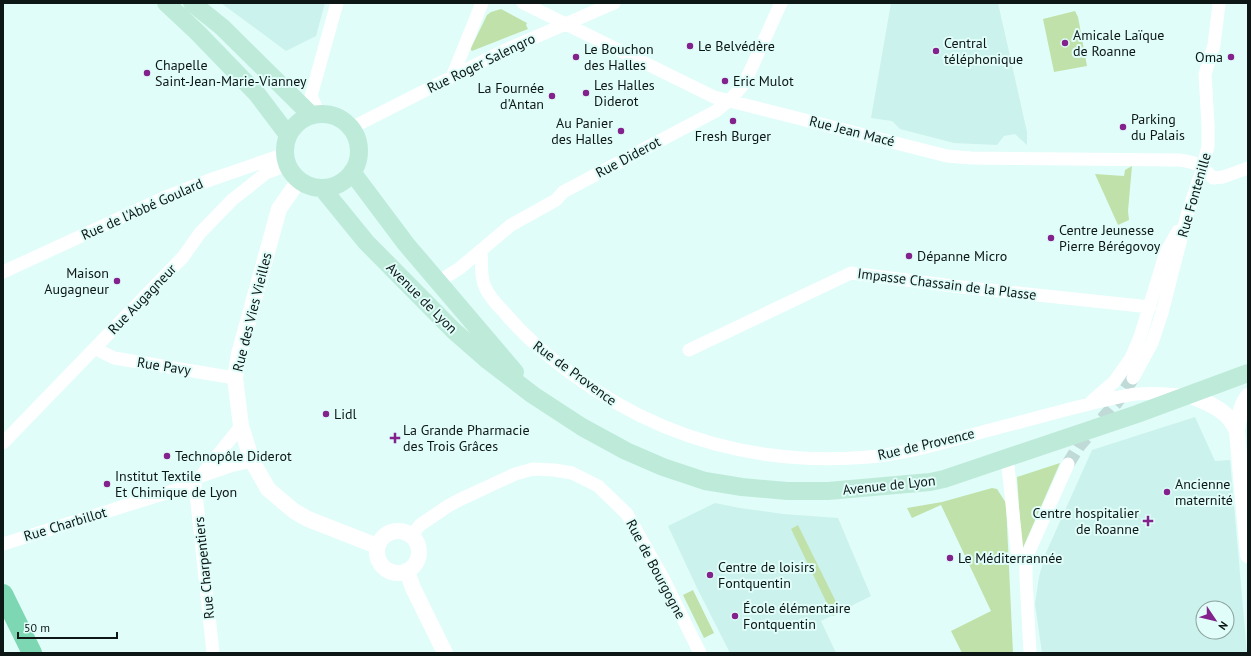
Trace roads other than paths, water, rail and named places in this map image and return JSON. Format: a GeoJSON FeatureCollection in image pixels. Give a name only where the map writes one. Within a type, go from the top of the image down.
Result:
{"type":"FeatureCollection","features":[{"type":"Feature","properties":{"kind":"main road"},"geometry":{"type":"LineString","coordinates":[[166,3],[197,32],[257,94],[288,135]]}},
{"type":"Feature","properties":{"kind":"main road"},"geometry":{"type":"LineString","coordinates":[[192,3],[222,27],[315,114]]}},
{"type":"Feature","properties":{"kind":"main road"},"geometry":{"type":"LineString","coordinates":[[315,114],[337,117],[351,128],[357,138],[359,150],[357,162],[352,172],[344,180],[334,186],[322,188],[314,187],[299,180],[292,174],[286,159],[285,144],[288,135],[294,126],[302,119],[315,114]]}},
{"type":"Feature","properties":{"kind":"main road","name":"Avenue de Lyon"},"geometry":{"type":"LineString","coordinates":[[352,172],[406,244],[533,395]]}},
{"type":"Feature","properties":{"kind":"main road","name":"Avenue de Lyon"},"geometry":{"type":"LineString","coordinates":[[322,188],[366,242],[454,331],[486,359],[533,395],[582,427],[626,451],[664,467],[705,481],[787,491],[828,492],[930,482],[944,479],[1189,395],[1248,373]]}},
{"type":"Feature","properties":{"kind":"main road"},"geometry":{"type":"LineString","coordinates":[[3,594],[32,653]]}},
{"type":"Feature","properties":{"kind":"street"},"geometry":{"type":"LineString","coordinates":[[315,114],[311,96],[337,3]]}},
{"type":"Feature","properties":{"kind":"street"},"geometry":{"type":"LineString","coordinates":[[452,77],[482,3]]}},
{"type":"Feature","properties":{"kind":"street","name":"Rue Jean Macé"},"geometry":{"type":"LineString","coordinates":[[523,3],[714,97],[948,156],[971,158],[1179,160],[1189,161],[1203,167]]}},
{"type":"Feature","properties":{"kind":"street","name":"Rue Roger Salengro"},"geometry":{"type":"LineString","coordinates":[[351,128],[503,51],[614,3]]}},
{"type":"Feature","properties":{"kind":"street","name":"Rue Diderot"},"geometry":{"type":"LineString","coordinates":[[438,282],[460,268],[511,225],[556,200],[563,192],[716,111],[738,92],[745,82],[781,3]]}},
{"type":"Feature","properties":{"kind":"street","name":"Rue Fontenille"},"geometry":{"type":"LineString","coordinates":[[1133,378],[1152,343],[1160,321],[1187,215],[1203,167],[1208,146],[1205,74],[1214,45],[1220,3]]}},
{"type":"Feature","properties":{"kind":"street","name":"Rue de l'Abbé Goulard"},"geometry":{"type":"LineString","coordinates":[[3,272],[168,196],[207,180],[286,159]]}},
{"type":"Feature","properties":{"kind":"street","name":"Rue Augagneur"},"geometry":{"type":"LineString","coordinates":[[3,443],[183,257],[200,234],[232,200],[286,159]]}},
{"type":"Feature","properties":{"kind":"street"},"geometry":{"type":"LineString","coordinates":[[1203,167],[1213,178],[1223,177],[1248,168]]}},
{"type":"Feature","properties":{"kind":"street","name":"Rue des Vies Vieilles"},"geometry":{"type":"LineString","coordinates":[[299,180],[279,208],[239,354],[235,378],[241,426],[252,461],[268,489],[294,511],[308,519],[377,546]]}},
{"type":"Feature","properties":{"kind":"street"},"geometry":{"type":"LineString","coordinates":[[1089,404],[1114,382],[1123,371],[1140,337],[1166,252],[1187,215]]}},
{"type":"Feature","properties":{"kind":"street","name":"Rue de Provence"},"geometry":{"type":"LineString","coordinates":[[480,251],[482,278],[485,288],[494,301],[521,332],[547,356],[595,392],[623,408],[666,428],[738,450],[769,455],[826,459],[870,457],[906,451],[1089,404],[1130,395],[1155,393],[1189,395]]}},
{"type":"Feature","properties":{"kind":"street","name":"Impasse Chassain de la Plasse"},"geometry":{"type":"LineString","coordinates":[[689,350],[851,273],[961,287],[1150,307]]}},
{"type":"Feature","properties":{"kind":"street","name":"Rue Pavy"},"geometry":{"type":"LineString","coordinates":[[96,347],[114,358],[235,378]]}},
{"type":"Feature","properties":{"kind":"street"},"geometry":{"type":"LineString","coordinates":[[1189,395],[1221,410],[1237,431]]}},
{"type":"Feature","properties":{"kind":"street"},"geometry":{"type":"LineString","coordinates":[[1248,396],[1241,410],[1237,431],[1248,547]]}},
{"type":"Feature","properties":{"kind":"street"},"geometry":{"type":"LineString","coordinates":[[198,480],[241,426]]}},
{"type":"Feature","properties":{"kind":"street"},"geometry":{"type":"LineString","coordinates":[[1007,457],[1017,551],[1021,556],[1026,558]]}},
{"type":"Feature","properties":{"kind":"street","name":"Rue Charbillot"},"geometry":{"type":"LineString","coordinates":[[3,544],[198,480],[230,466],[252,461]]}},
{"type":"Feature","properties":{"kind":"street"},"geometry":{"type":"LineString","coordinates":[[1030,653],[1026,558],[1068,464]]}},
{"type":"Feature","properties":{"kind":"street","name":"Rue de Bourgogne"},"geometry":{"type":"LineString","coordinates":[[412,536],[420,525],[448,506],[516,474],[533,469],[572,473],[598,486],[627,514],[654,562],[700,653]]}},
{"type":"Feature","properties":{"kind":"street","name":"Rue Charpentiers"},"geometry":{"type":"LineString","coordinates":[[198,480],[213,653]]}},
{"type":"Feature","properties":{"kind":"street"},"geometry":{"type":"LineString","coordinates":[[399,531],[406,532],[412,536],[416,541],[419,555],[412,567],[407,571],[400,573],[386,570],[381,566],[376,553],[380,540],[385,535],[399,531]]}},
{"type":"Feature","properties":{"kind":"street"},"geometry":{"type":"LineString","coordinates":[[407,571],[413,588],[445,653]]}},
{"type":"Feature","properties":{"kind":"tunnel"},"geometry":{"type":"LineString","coordinates":[[1068,464],[1079,446],[1117,402],[1133,378]]}},
{"type":"Feature","properties":{"kind":"place","name":"Amicale Laïque de Roanne"},"geometry":{"type":"Point","coordinates":[1065,43]}},
{"type":"Feature","properties":{"kind":"place","name":"Le Belvédère"},"geometry":{"type":"Point","coordinates":[690,46]}},
{"type":"Feature","properties":{"kind":"place","name":"Central téléphonique"},"geometry":{"type":"Point","coordinates":[936,51]}},
{"type":"Feature","properties":{"kind":"place","name":"Le Bouchon des Halles"},"geometry":{"type":"Point","coordinates":[576,57]}},
{"type":"Feature","properties":{"kind":"place","name":"Oma"},"geometry":{"type":"Point","coordinates":[1231,57]}},
{"type":"Feature","properties":{"kind":"place","name":"Chapelle Saint-Jean-Marie-Vianney"},"geometry":{"type":"Point","coordinates":[147,73]}},
{"type":"Feature","properties":{"kind":"place","name":"Eric Mulot"},"geometry":{"type":"Point","coordinates":[725,81]}},
{"type":"Feature","properties":{"kind":"place","name":"Les Halles Diderot"},"geometry":{"type":"Point","coordinates":[586,93]}},
{"type":"Feature","properties":{"kind":"place","name":"La Fournée d'Antan"},"geometry":{"type":"Point","coordinates":[552,96]}},
{"type":"Feature","properties":{"kind":"place","name":"Fresh Burger"},"geometry":{"type":"Point","coordinates":[733,121]}},
{"type":"Feature","properties":{"kind":"place","name":"Parking du Palais"},"geometry":{"type":"Point","coordinates":[1123,127]}},
{"type":"Feature","properties":{"kind":"place","name":"Au Panier des Halles"},"geometry":{"type":"Point","coordinates":[621,131]}},
{"type":"Feature","properties":{"kind":"place","name":"Centre Jeunesse Pierre Bérégovoy"},"geometry":{"type":"Point","coordinates":[1051,238]}},
{"type":"Feature","properties":{"kind":"place","name":"Dépanne Micro"},"geometry":{"type":"Point","coordinates":[909,256]}},
{"type":"Feature","properties":{"kind":"place","name":"Maison Augagneur"},"geometry":{"type":"Point","coordinates":[117,281]}},
{"type":"Feature","properties":{"kind":"place","name":"Lidl"},"geometry":{"type":"Point","coordinates":[326,414]}},
{"type":"Feature","properties":{"kind":"place","name":"La Grande Pharmacie des Trois Grâces"},"geometry":{"type":"Point","coordinates":[395,438]}},
{"type":"Feature","properties":{"kind":"place","name":"Technopôle Diderot"},"geometry":{"type":"Point","coordinates":[167,456]}},
{"type":"Feature","properties":{"kind":"place","name":"Institut Textile Et Chimique de Lyon"},"geometry":{"type":"Point","coordinates":[107,484]}},
{"type":"Feature","properties":{"kind":"place","name":"Ancienne maternité"},"geometry":{"type":"Point","coordinates":[1167,492]}},
{"type":"Feature","properties":{"kind":"place","name":"Centre hospitalier de Roanne"},"geometry":{"type":"Point","coordinates":[1148,521]}},
{"type":"Feature","properties":{"kind":"place","name":"Le Méditerrannée"},"geometry":{"type":"Point","coordinates":[950,558]}},
{"type":"Feature","properties":{"kind":"place","name":"Centre de loisirs Fontquentin"},"geometry":{"type":"Point","coordinates":[710,575]}},
{"type":"Feature","properties":{"kind":"place","name":"École élémentaire Fontquentin"},"geometry":{"type":"Point","coordinates":[735,616]}}]}
